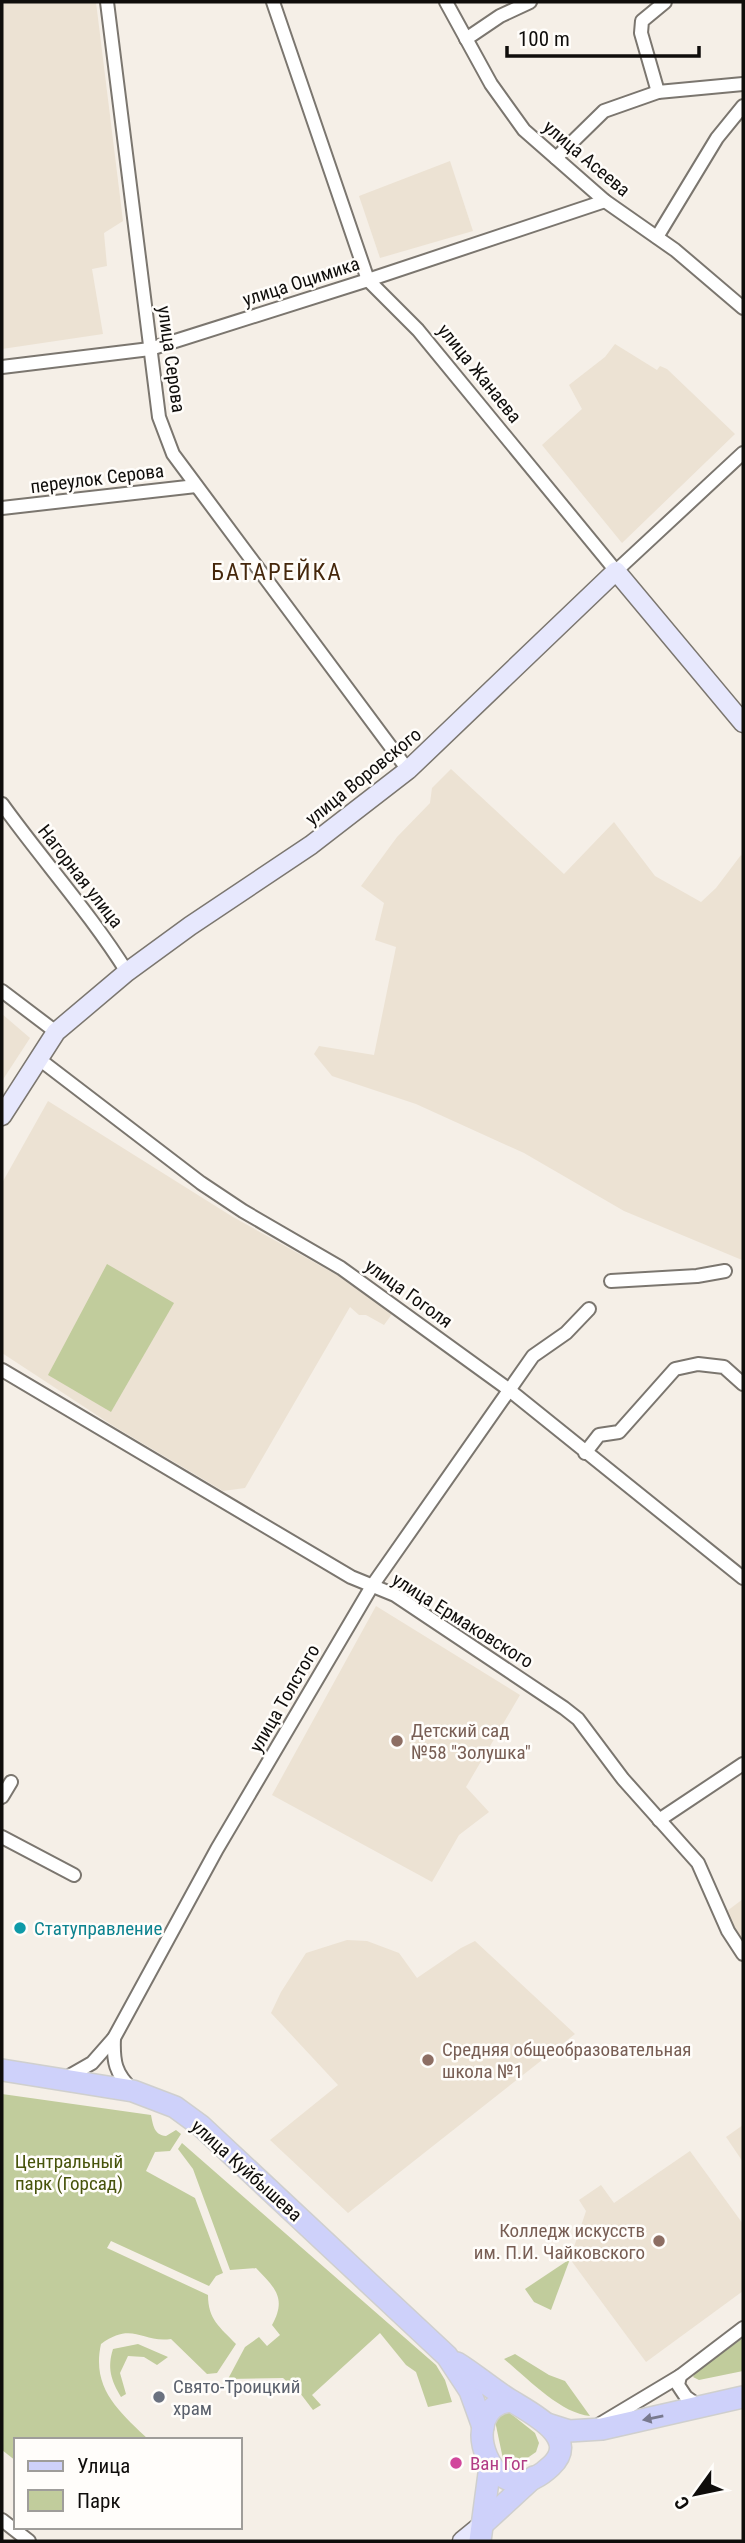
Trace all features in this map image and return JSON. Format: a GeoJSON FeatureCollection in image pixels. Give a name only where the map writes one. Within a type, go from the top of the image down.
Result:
{"type":"FeatureCollection","features":[{"type":"Feature","properties":{"kind":"main road","name":"улица Куйбышева"},"geometry":{"type":"LineString","coordinates":[[2,2070],[133,2091],[175,2107],[201,2126],[447,2356],[547,2424]]}},
{"type":"Feature","properties":{"kind":"main road","name":"улица Куйбышева"},"geometry":{"type":"LineString","coordinates":[[447,2356],[470,2391],[484,2427],[484,2442],[490,2466],[482,2532]]}},
{"type":"Feature","properties":{"kind":"main road"},"geometry":{"type":"LineString","coordinates":[[547,2424],[569,2431],[588,2431],[743,2397]]}},
{"type":"Feature","properties":{"kind":"main road"},"geometry":{"type":"LineString","coordinates":[[484,2427],[485,2416],[491,2407],[511,2401]]}},
{"type":"Feature","properties":{"kind":"main road"},"geometry":{"type":"LineString","coordinates":[[490,2466],[499,2475],[511,2480],[522,2480],[553,2465],[558,2454],[558,2440],[547,2424]]}},
{"type":"Feature","properties":{"kind":"main road"},"geometry":{"type":"LineString","coordinates":[[482,2532],[537,2475]]}},
{"type":"Feature","properties":{"kind":"street","name":"улица Серова"},"geometry":{"type":"LineString","coordinates":[[107,2],[149,349],[159,417],[173,454],[408,770]]}},
{"type":"Feature","properties":{"kind":"street","name":"улица Жанаева"},"geometry":{"type":"LineString","coordinates":[[273,2],[368,280],[418,330],[743,723]]}},
{"type":"Feature","properties":{"kind":"street","name":"улица Асеева"},"geometry":{"type":"LineString","coordinates":[[446,2],[491,84],[524,130],[605,201],[657,237],[743,308]]}},
{"type":"Feature","properties":{"kind":"street"},"geometry":{"type":"LineString","coordinates":[[467,40],[500,16],[530,2]]}},
{"type":"Feature","properties":{"kind":"street"},"geometry":{"type":"LineString","coordinates":[[658,92],[641,33],[642,21],[665,2]]}},
{"type":"Feature","properties":{"kind":"street"},"geometry":{"type":"LineString","coordinates":[[556,158],[604,111],[658,92],[743,84]]}},
{"type":"Feature","properties":{"kind":"street"},"geometry":{"type":"LineString","coordinates":[[657,237],[717,138],[743,106]]}},
{"type":"Feature","properties":{"kind":"street","name":"улица Оцимика"},"geometry":{"type":"LineString","coordinates":[[2,367],[149,349],[605,201]]}},
{"type":"Feature","properties":{"kind":"street","name":"улица Воровского"},"geometry":{"type":"LineString","coordinates":[[2,1116],[56,1032],[127,972],[311,845],[408,770],[616,570],[743,453]]}},
{"type":"Feature","properties":{"kind":"street","name":"переулок Серова"},"geometry":{"type":"LineString","coordinates":[[2,508],[196,486]]}},
{"type":"Feature","properties":{"kind":"street","name":"Нагорная улица"},"geometry":{"type":"LineString","coordinates":[[2,804],[103,934],[127,972]]}},
{"type":"Feature","properties":{"kind":"street"},"geometry":{"type":"LineString","coordinates":[[2,991],[56,1032]]}},
{"type":"Feature","properties":{"kind":"street","name":"улица Гоголя"},"geometry":{"type":"LineString","coordinates":[[39,1059],[201,1184],[341,1268],[508,1389],[743,1578]]}},
{"type":"Feature","properties":{"kind":"street"},"geometry":{"type":"LineString","coordinates":[[611,1281],[697,1276],[725,1271]]}},
{"type":"Feature","properties":{"kind":"street","name":"улица Толстого"},"geometry":{"type":"LineString","coordinates":[[64,2079],[92,2063],[114,2038],[218,1849],[372,1586],[533,1356],[566,1333],[589,1309]]}},
{"type":"Feature","properties":{"kind":"street"},"geometry":{"type":"LineString","coordinates":[[586,1453],[599,1435],[619,1432],[675,1369],[698,1364],[724,1367],[743,1384]]}},
{"type":"Feature","properties":{"kind":"street","name":"улица Ермаковского"},"geometry":{"type":"LineString","coordinates":[[2,1370],[351,1577],[395,1595],[571,1713],[591,1734],[623,1779],[698,1863],[728,1931],[743,1954]]}},
{"type":"Feature","properties":{"kind":"street"},"geometry":{"type":"LineString","coordinates":[[659,1820],[743,1764]]}},
{"type":"Feature","properties":{"kind":"street"},"geometry":{"type":"LineString","coordinates":[[2,1797],[11,1782]]}},
{"type":"Feature","properties":{"kind":"street"},"geometry":{"type":"LineString","coordinates":[[2,1837],[74,1875]]}},
{"type":"Feature","properties":{"kind":"street"},"geometry":{"type":"LineString","coordinates":[[114,2038],[113,2057],[116,2070],[133,2091]]}},
{"type":"Feature","properties":{"kind":"street"},"geometry":{"type":"LineString","coordinates":[[588,2431],[680,2376],[743,2328]]}},
{"type":"Feature","properties":{"kind":"street"},"geometry":{"type":"LineString","coordinates":[[680,2376],[678,2385],[686,2397],[700,2407]]}},
{"type":"Feature","properties":{"kind":"street"},"geometry":{"type":"LineString","coordinates":[[2,2520],[29,2541]]}},
{"type":"Feature","properties":{"kind":"street"},"geometry":{"type":"LineString","coordinates":[[461,2541],[482,2532]]}},
{"type":"Feature","properties":{"kind":"shaded area"},"geometry":{"type":"Polygon","coordinates":[[[2,2],[96,2],[123,221],[104,233],[107,266],[92,269],[103,334],[2,349],[2,2]]]}},
{"type":"Feature","properties":{"kind":"shaded area"},"geometry":{"type":"Polygon","coordinates":[[[450,161],[473,231],[380,258],[359,196],[450,161]]]}},
{"type":"Feature","properties":{"kind":"shaded area"},"geometry":{"type":"Polygon","coordinates":[[[615,344],[657,370],[660,366],[667,369],[735,434],[622,543],[542,445],[582,409],[569,385],[605,357],[615,344]]]}},
{"type":"Feature","properties":{"kind":"shaded area"},"geometry":{"type":"Polygon","coordinates":[[[451,769],[564,874],[614,822],[655,876],[701,902],[716,888],[741,855],[743,857],[742,1260],[624,1211],[524,1153],[416,1104],[332,1076],[314,1054],[319,1046],[374,1055],[396,947],[375,940],[384,903],[361,886],[397,837],[430,803],[432,788],[451,769]]]}},
{"type":"Feature","properties":{"kind":"shaded area"},"geometry":{"type":"Polygon","coordinates":[[[2,1014],[30,1038],[2,1081],[2,1014]]]}},
{"type":"Feature","properties":{"kind":"shaded area"},"geometry":{"type":"Polygon","coordinates":[[[48,1101],[233,1217],[339,1276],[392,1314],[384,1325],[366,1315],[359,1315],[350,1307],[245,1488],[223,1491],[115,1427],[2,1353],[2,1183],[48,1101]]]}},
{"type":"Feature","properties":{"kind":"shaded area","name":"Детский сад №58 \"Золушка\""},"geometry":{"type":"Polygon","coordinates":[[[376,1606],[520,1695],[466,1787],[489,1812],[459,1835],[432,1882],[272,1795],[376,1606]]]}},
{"type":"Feature","properties":{"kind":"shaded area"},"geometry":{"type":"Polygon","coordinates":[[[743,1899],[743,1944],[723,1914],[743,1899]]]}},
{"type":"Feature","properties":{"kind":"shaded area","name":"Средняя общеобразовательная школа №1"},"geometry":{"type":"Polygon","coordinates":[[[347,1940],[367,1941],[399,1953],[417,1978],[475,1941],[575,2034],[348,2213],[270,2140],[338,2085],[271,2013],[306,1953],[347,1940]]]}},
{"type":"Feature","properties":{"kind":"shaded area"},"geometry":{"type":"Polygon","coordinates":[[[743,2125],[743,2162],[726,2137],[743,2125]]]}},
{"type":"Feature","properties":{"kind":"shaded area","name":"Колледж искусств им. П.И. Чайковского"},"geometry":{"type":"Polygon","coordinates":[[[690,2151],[743,2224],[743,2291],[646,2362],[570,2259],[586,2211],[579,2200],[601,2185],[614,2203],[690,2151]]]}},
{"type":"Feature","properties":{"kind":"green space"},"geometry":{"type":"Polygon","coordinates":[[[107,1264],[174,1303],[111,1412],[48,1375],[107,1264]]]}},
{"type":"Feature","properties":{"kind":"green space","name":"Центральный парк (Горсад)"},"geometry":{"type":"Polygon","coordinates":[[[2,2094],[151,2115],[159,2134],[166,2136],[176,2130],[181,2134],[170,2151],[155,2152],[146,2171],[195,2198],[223,2273],[216,2276],[209,2286],[111,2241],[107,2248],[208,2295],[213,2317],[236,2344],[217,2373],[207,2374],[171,2339],[129,2333],[112,2337],[101,2344],[99,2360],[104,2387],[118,2409],[147,2438],[14,2438],[14,2459],[2,2450],[2,2094]]]}},
{"type":"Feature","properties":{"kind":"green space"},"geometry":{"type":"Polygon","coordinates":[[[182,2143],[436,2365],[445,2380],[452,2402],[428,2407],[416,2372],[406,2365],[380,2333],[312,2395],[321,2405],[313,2410],[300,2393],[283,2378],[228,2379],[245,2347],[259,2337],[267,2346],[280,2335],[272,2325],[279,2300],[273,2288],[256,2268],[230,2270],[193,2169],[178,2149],[182,2143]]]}},
{"type":"Feature","properties":{"kind":"green space"},"geometry":{"type":"Polygon","coordinates":[[[570,2259],[551,2310],[534,2302],[525,2289],[570,2259]]]}},
{"type":"Feature","properties":{"kind":"green space"},"geometry":{"type":"Polygon","coordinates":[[[743,2338],[743,2371],[699,2380],[693,2377],[696,2372],[743,2338]]]}},
{"type":"Feature","properties":{"kind":"green space"},"geometry":{"type":"Polygon","coordinates":[[[138,2344],[168,2357],[157,2365],[144,2357],[128,2356],[120,2373],[126,2394],[121,2397],[111,2374],[113,2349],[138,2344]]]}},
{"type":"Feature","properties":{"kind":"green space"},"geometry":{"type":"Polygon","coordinates":[[[515,2354],[549,2375],[565,2381],[590,2416],[579,2414],[556,2402],[504,2359],[515,2354]]]}},
{"type":"Feature","properties":{"kind":"green space"},"geometry":{"type":"Polygon","coordinates":[[[506,2410],[535,2433],[539,2443],[536,2452],[513,2468],[507,2466],[503,2459],[494,2416],[506,2410]]]}},
{"type":"Feature","properties":{"kind":"place","name":"Детский сад №58 \"Золушка\""},"geometry":{"type":"Point","coordinates":[397,1741]}},
{"type":"Feature","properties":{"kind":"place","name":"Статуправление"},"geometry":{"type":"Point","coordinates":[20,1928]}},
{"type":"Feature","properties":{"kind":"place","name":"Средняя общеобразовательная школа №1"},"geometry":{"type":"Point","coordinates":[428,2060]}},
{"type":"Feature","properties":{"kind":"place","name":"Колледж искусств им. П.И. Чайковского"},"geometry":{"type":"Point","coordinates":[659,2241]}},
{"type":"Feature","properties":{"kind":"place","name":"Свято-Троицкий храм"},"geometry":{"type":"Point","coordinates":[159,2397]}},
{"type":"Feature","properties":{"kind":"place","name":"Ван Гог"},"geometry":{"type":"Point","coordinates":[456,2463]}},
{"type":"Feature","properties":{"kind":"district","name":"БАТАРЕЙКА"},"geometry":{"type":"Point","coordinates":[277,572]}}]}
